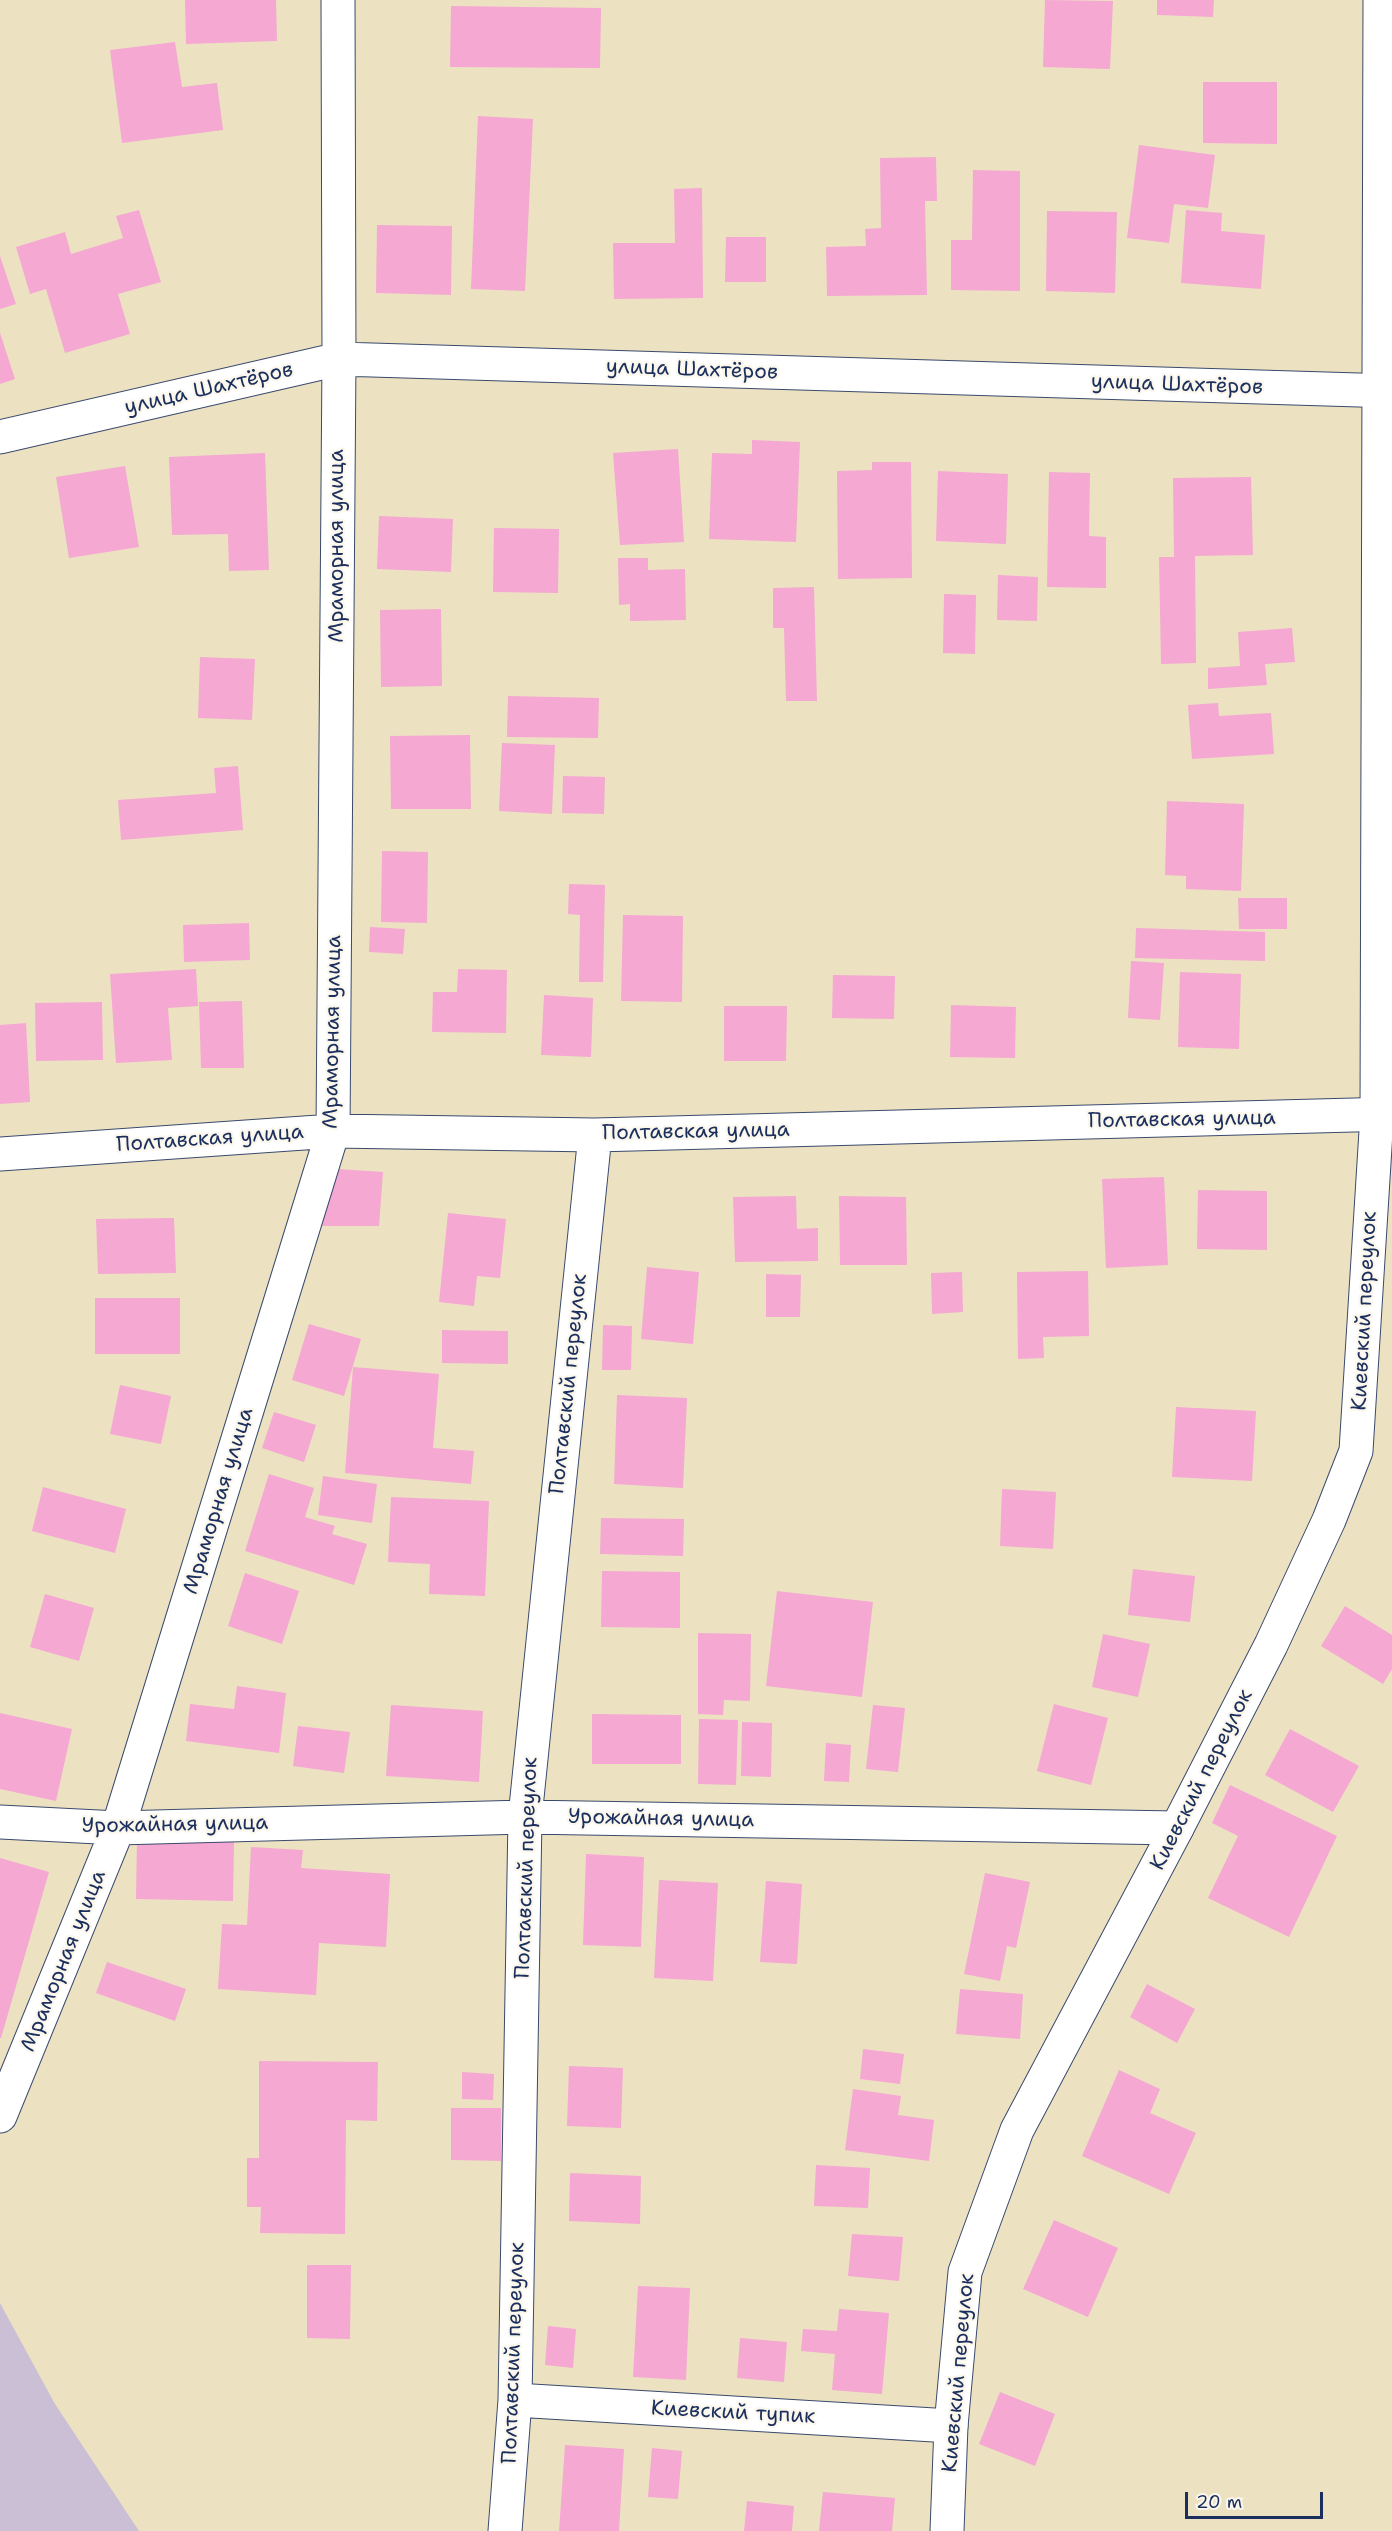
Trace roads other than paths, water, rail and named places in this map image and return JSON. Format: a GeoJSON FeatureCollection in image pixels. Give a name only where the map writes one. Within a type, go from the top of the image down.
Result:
{"type":"FeatureCollection","features":[{"type":"Feature","properties":{"kind":"street","name":"Мраморная улица"},"geometry":{"type":"LineString","coordinates":[[0,2116],[118,1828],[333,1131],[339,358],[338,0]]}},
{"type":"Feature","properties":{"kind":"street","name":"Киевский переулок"},"geometry":{"type":"LineString","coordinates":[[947,2531],[951,2426],[965,2272],[1017,2130],[1271,1645],[1329,1520],[1356,1451],[1384,1114],[1386,392],[1380,0]]}},
{"type":"Feature","properties":{"kind":"street","name":"улица Шахтёров"},"geometry":{"type":"LineString","coordinates":[[0,437],[339,358],[1386,392]]}},
{"type":"Feature","properties":{"kind":"street","name":"Полтавская улица"},"geometry":{"type":"LineString","coordinates":[[0,1154],[333,1131],[595,1135],[1384,1114]]}},
{"type":"Feature","properties":{"kind":"street","name":"Полтавский переулок"},"geometry":{"type":"LineString","coordinates":[[506,2531],[515,2400],[525,1817],[595,1135]]}},
{"type":"Feature","properties":{"kind":"street","name":"Урожайная улица"},"geometry":{"type":"LineString","coordinates":[[0,1822],[118,1828],[525,1817],[1177,1828]]}},
{"type":"Feature","properties":{"kind":"street","name":"Киевский тупик"},"geometry":{"type":"LineString","coordinates":[[515,2400],[951,2426]]}}]}
